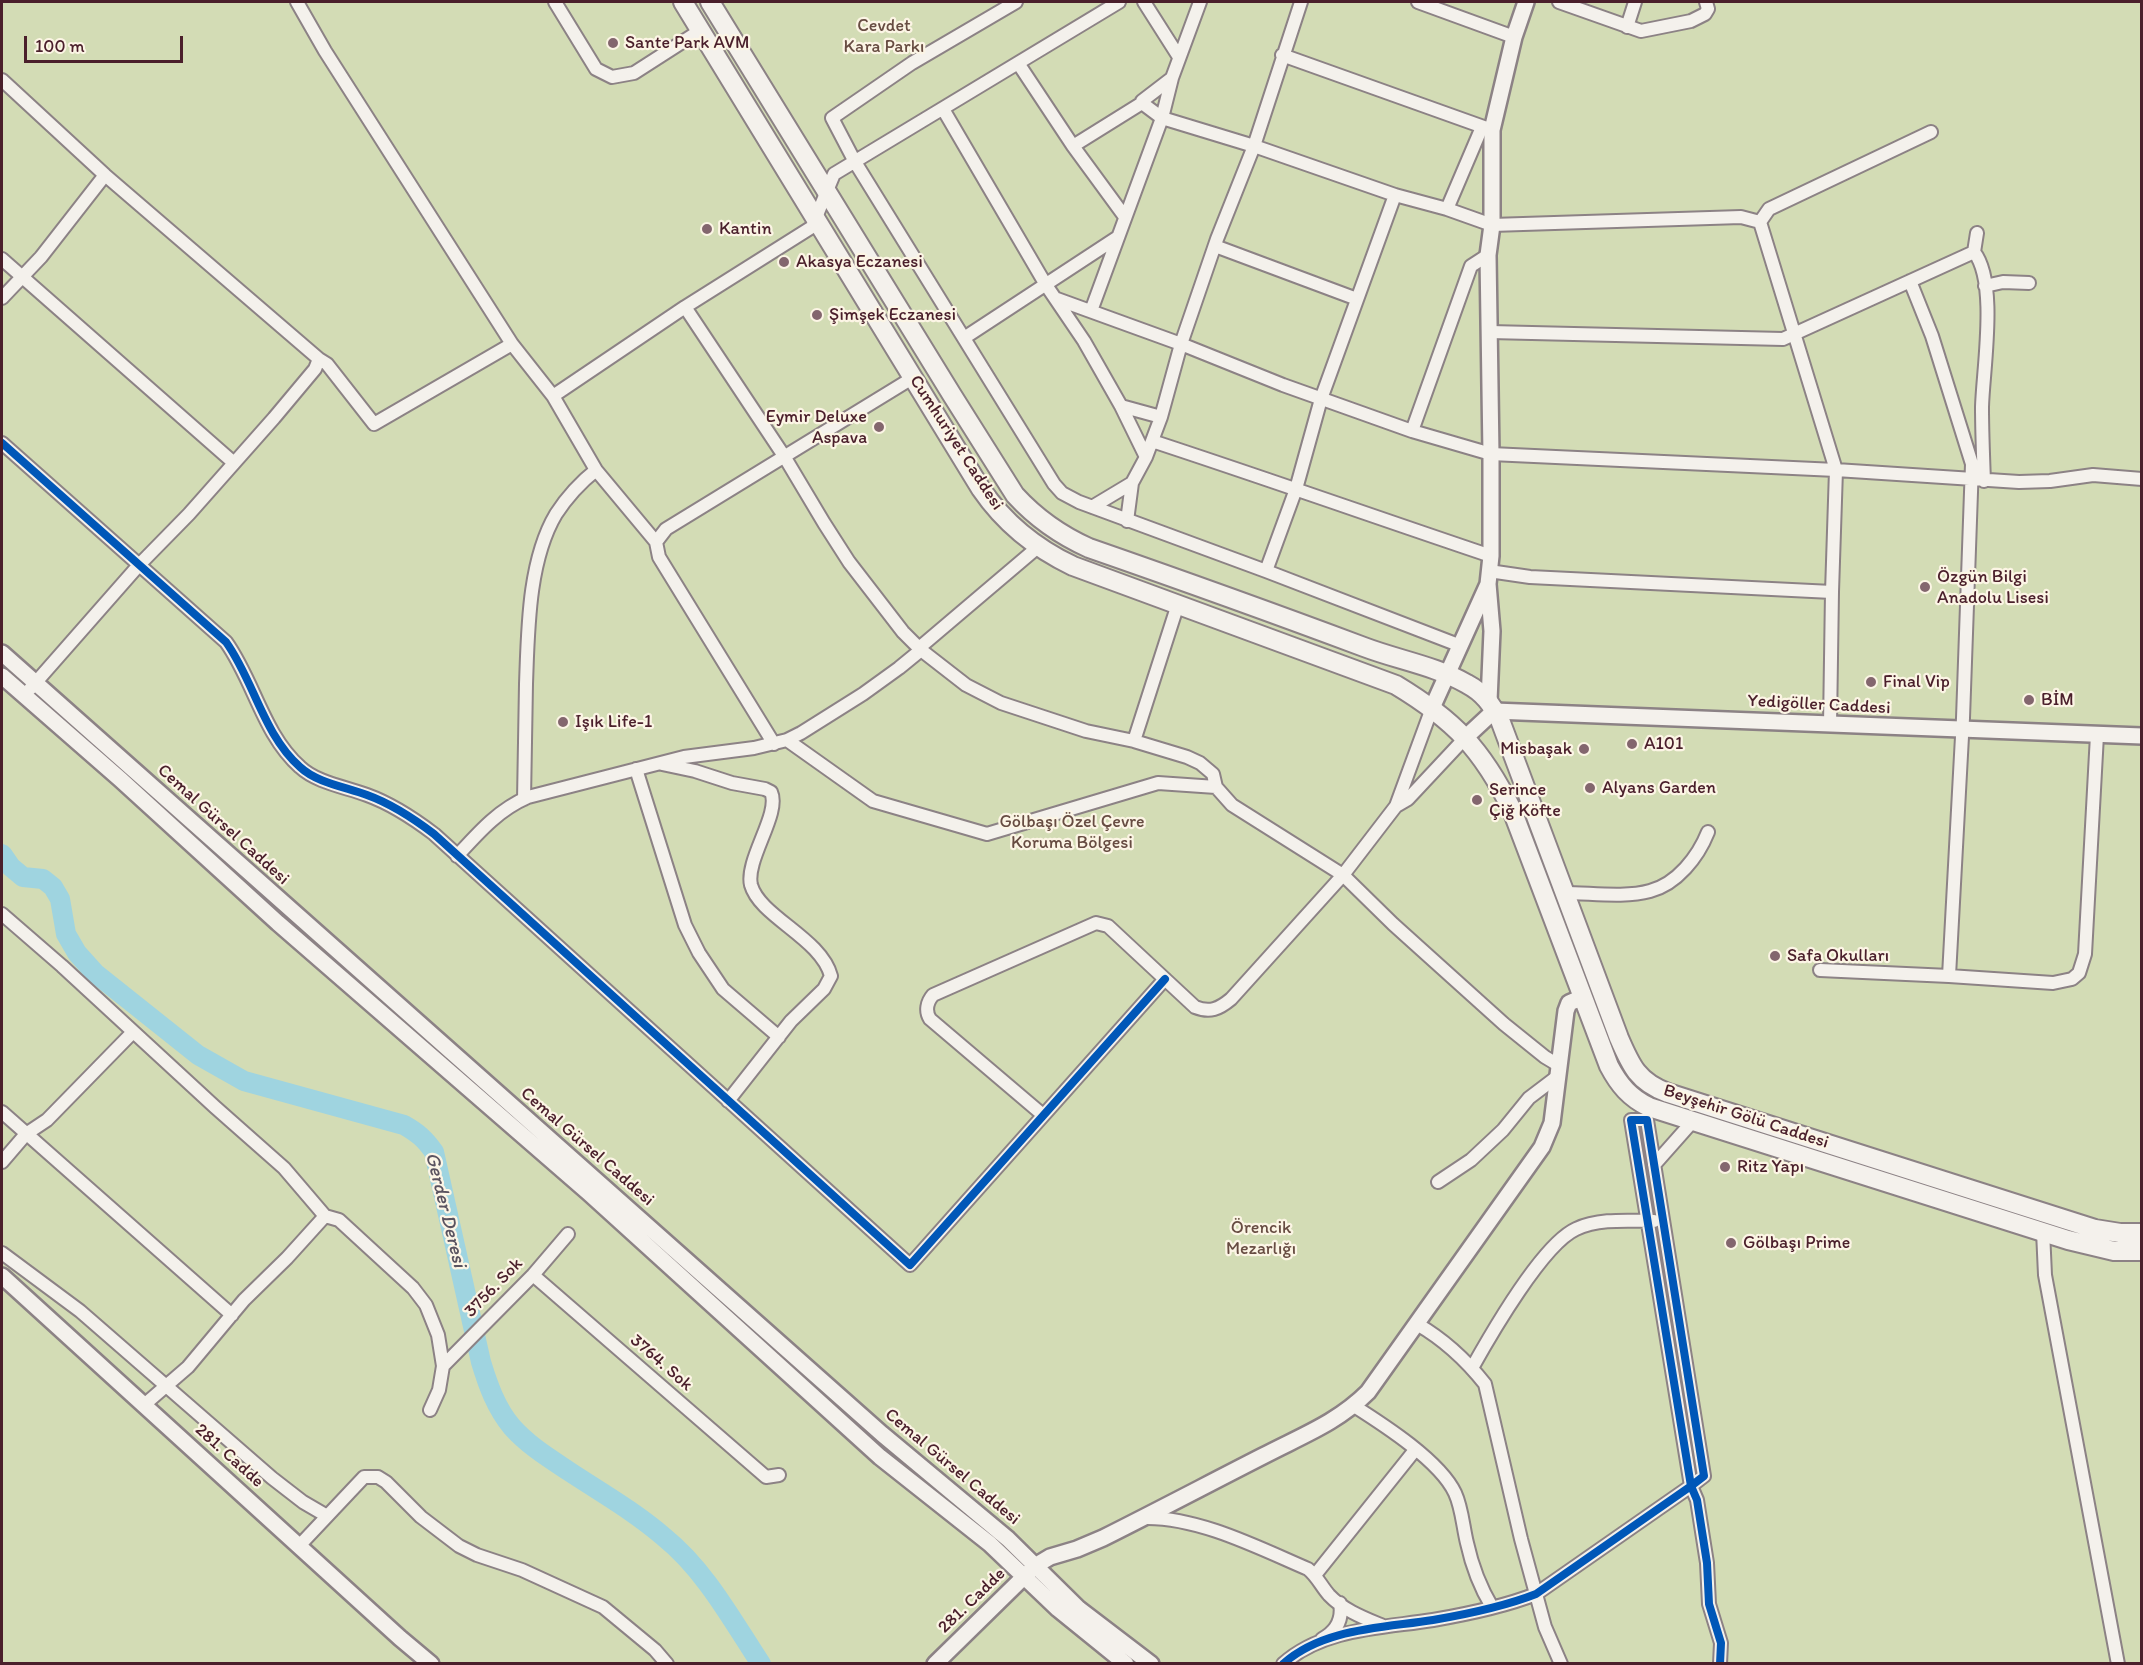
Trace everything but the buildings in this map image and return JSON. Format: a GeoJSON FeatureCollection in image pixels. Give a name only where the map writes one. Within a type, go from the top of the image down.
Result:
{"type":"FeatureCollection","features":[{"type":"Feature","properties":{"kind":"main road","name":"Cumhuriyet Caddesi"},"geometry":{"type":"LineString","coordinates":[[683,2],[992,505],[1012,526],[1038,548],[1073,566],[1396,685],[1432,708],[1466,737],[1479,753],[1512,810],[1616,1080],[1635,1099]]}},
{"type":"Feature","properties":{"kind":"main road","name":"Cumhuriyet Caddesi"},"geometry":{"type":"LineString","coordinates":[[710,2],[1015,495],[1044,522],[1089,548],[1388,656],[1448,675]]}},
{"type":"Feature","properties":{"kind":"main road"},"geometry":{"type":"LineString","coordinates":[[1448,675],[1475,688],[1492,706]]}},
{"type":"Feature","properties":{"kind":"main road","name":"Beyşehir Gölü Caddesi"},"geometry":{"type":"LineString","coordinates":[[1492,706],[1629,1062],[1646,1082],[1676,1096],[2048,1213],[2093,1238],[2120,1233],[2142,1233]]}},
{"type":"Feature","properties":{"kind":"main road"},"geometry":{"type":"LineString","coordinates":[[1575,975],[1593,968]]}},
{"type":"Feature","properties":{"kind":"main road"},"geometry":{"type":"LineString","coordinates":[[1592,1019],[1609,1011]]}},
{"type":"Feature","properties":{"kind":"main road"},"geometry":{"type":"LineString","coordinates":[[1646,1082],[1635,1099],[1649,1107],[2043,1231],[2093,1238],[2114,1251],[2142,1251]]}},
{"type":"Feature","properties":{"kind":"main road"},"geometry":{"type":"LineString","coordinates":[[2043,1231],[2048,1213]]}},
{"type":"Feature","properties":{"kind":"street"},"geometry":{"type":"LineString","coordinates":[[297,2],[512,344],[553,396],[596,470],[656,542],[659,557],[774,744]]}},
{"type":"Feature","properties":{"kind":"street"},"geometry":{"type":"LineString","coordinates":[[555,2],[596,69],[612,77],[634,73],[701,30]]}},
{"type":"Feature","properties":{"kind":"street"},"geometry":{"type":"LineString","coordinates":[[1016,2],[912,63],[832,118],[855,162],[1054,484],[1062,494],[1069,498],[1461,646]]}},
{"type":"Feature","properties":{"kind":"street"},"geometry":{"type":"LineString","coordinates":[[553,396],[685,306],[812,227],[834,174],[1119,2]]}},
{"type":"Feature","properties":{"kind":"street"},"geometry":{"type":"LineString","coordinates":[[1144,2],[1179,57]]}},
{"type":"Feature","properties":{"kind":"street"},"geometry":{"type":"LineString","coordinates":[[1091,310],[1162,118],[1172,78],[1200,2]]}},
{"type":"Feature","properties":{"kind":"street"},"geometry":{"type":"LineString","coordinates":[[1127,521],[1132,483],[1146,457],[1161,417],[1181,344],[1215,246],[1254,146],[1301,2]]}},
{"type":"Feature","properties":{"kind":"street"},"geometry":{"type":"LineString","coordinates":[[1418,2],[1514,37]]}},
{"type":"Feature","properties":{"kind":"street"},"geometry":{"type":"LineString","coordinates":[[1447,209],[1487,129],[1526,2]]}},
{"type":"Feature","properties":{"kind":"street"},"geometry":{"type":"LineString","coordinates":[[1559,2],[1641,31],[1691,21],[1705,14],[1708,9],[1706,2]]}},
{"type":"Feature","properties":{"kind":"street"},"geometry":{"type":"LineString","coordinates":[[1627,27],[1635,2]]}},
{"type":"Feature","properties":{"kind":"street"},"geometry":{"type":"LineString","coordinates":[[1282,55],[1487,129]]}},
{"type":"Feature","properties":{"kind":"street"},"geometry":{"type":"LineString","coordinates":[[1018,63],[1073,146],[1125,217]]}},
{"type":"Feature","properties":{"kind":"street"},"geometry":{"type":"LineString","coordinates":[[1073,146],[1142,103],[1172,78]]}},
{"type":"Feature","properties":{"kind":"street"},"geometry":{"type":"LineString","coordinates":[[2,80],[105,175],[327,364],[375,424],[512,344]]}},
{"type":"Feature","properties":{"kind":"street"},"geometry":{"type":"LineString","coordinates":[[1142,103],[1162,118],[1492,225],[1741,217],[1760,222]]}},
{"type":"Feature","properties":{"kind":"street"},"geometry":{"type":"LineString","coordinates":[[943,109],[1046,285],[1057,299],[1121,406],[1146,457]]}},
{"type":"Feature","properties":{"kind":"street"},"geometry":{"type":"LineString","coordinates":[[1396,806],[1408,799],[1492,706],[1488,255],[1492,225],[1487,129]]}},
{"type":"Feature","properties":{"kind":"street"},"geometry":{"type":"LineString","coordinates":[[1760,222],[1769,209],[1931,132]]}},
{"type":"Feature","properties":{"kind":"street"},"geometry":{"type":"LineString","coordinates":[[2,298],[41,257],[105,175]]}},
{"type":"Feature","properties":{"kind":"street"},"geometry":{"type":"LineString","coordinates":[[1266,571],[1296,489],[1321,399],[1395,195]]}},
{"type":"Feature","properties":{"kind":"street"},"geometry":{"type":"LineString","coordinates":[[1760,222],[1836,470],[1830,725]]}},
{"type":"Feature","properties":{"kind":"street"},"geometry":{"type":"LineString","coordinates":[[1949,976],[1988,306],[1981,266],[1974,252],[1977,234]]}},
{"type":"Feature","properties":{"kind":"street"},"geometry":{"type":"LineString","coordinates":[[964,338],[1119,237]]}},
{"type":"Feature","properties":{"kind":"street"},"geometry":{"type":"LineString","coordinates":[[1215,246],[1357,299]]}},
{"type":"Feature","properties":{"kind":"street"},"geometry":{"type":"LineString","coordinates":[[1490,332],[1783,339],[1974,252]]}},
{"type":"Feature","properties":{"kind":"street"},"geometry":{"type":"LineString","coordinates":[[1412,431],[1472,266],[1488,255]]}},
{"type":"Feature","properties":{"kind":"street"},"geometry":{"type":"LineString","coordinates":[[2,259],[234,464]]}},
{"type":"Feature","properties":{"kind":"street"},"geometry":{"type":"LineString","coordinates":[[1910,281],[1932,336],[1978,480]]}},
{"type":"Feature","properties":{"kind":"street"},"geometry":{"type":"LineString","coordinates":[[1985,286],[2003,282],[2029,282]]}},
{"type":"Feature","properties":{"kind":"street"},"geometry":{"type":"LineString","coordinates":[[1057,299],[1181,344],[1321,399],[1412,431],[1491,454],[1836,470],[1978,480],[2050,481],[2093,474],[2142,479]]}},
{"type":"Feature","properties":{"kind":"street"},"geometry":{"type":"LineString","coordinates":[[685,306],[784,456],[849,562],[903,632],[920,649],[966,685],[1001,703],[1086,731],[1134,741],[1200,763],[1213,774],[1216,787],[1232,805],[1343,875],[1393,924],[1559,1071],[1529,1098],[1503,1131],[1472,1160],[1438,1182]]}},
{"type":"Feature","properties":{"kind":"street"},"geometry":{"type":"LineString","coordinates":[[24,696],[139,565],[234,464],[315,369],[319,358]]}},
{"type":"Feature","properties":{"kind":"street"},"geometry":{"type":"LineString","coordinates":[[656,542],[666,529],[914,377]]}},
{"type":"Feature","properties":{"kind":"street"},"geometry":{"type":"LineString","coordinates":[[1121,406],[1161,417]]}},
{"type":"Feature","properties":{"kind":"street"},"geometry":{"type":"LineString","coordinates":[[1152,441],[1384,520],[1489,570],[1530,577],[1832,592]]}},
{"type":"Feature","properties":{"kind":"street"},"geometry":{"type":"LineString","coordinates":[[2,443],[226,642],[278,741],[301,768],[314,776],[397,808],[434,834],[910,1265],[1165,979]]}},
{"type":"Feature","properties":{"kind":"street"},"geometry":{"type":"LineString","coordinates":[[524,799],[528,622],[535,575],[556,514],[581,482],[596,470]]}},
{"type":"Feature","properties":{"kind":"street"},"geometry":{"type":"LineString","coordinates":[[1092,507],[1132,483]]}},
{"type":"Feature","properties":{"kind":"street"},"geometry":{"type":"LineString","coordinates":[[457,855],[497,814],[513,803],[524,799],[684,757],[774,744],[801,734],[899,668],[1038,548]]}},
{"type":"Feature","properties":{"kind":"street"},"geometry":{"type":"LineString","coordinates":[[1043,1115],[930,1019],[927,1006],[933,995],[1096,923],[1108,926],[1195,1007],[1207,1011],[1218,1009],[1231,999],[1343,875],[1396,806],[1432,708],[1461,646],[1489,570]]}},
{"type":"Feature","properties":{"kind":"street"},"geometry":{"type":"LineString","coordinates":[[1134,741],[1178,604]]}},
{"type":"Feature","properties":{"kind":"street","name":"Cemal Gürsel Caddesi"},"geometry":{"type":"LineString","coordinates":[[2,653],[873,1426],[1008,1539],[1058,1609],[1125,1664]]}},
{"type":"Feature","properties":{"kind":"street","name":"Cemal Gürsel Caddesi"},"geometry":{"type":"LineString","coordinates":[[2,676],[120,779],[278,923],[589,1193],[880,1457],[990,1544],[1030,1571],[1151,1664]]}},
{"type":"Feature","properties":{"kind":"street","name":"Yedigöller Caddesi"},"geometry":{"type":"LineString","coordinates":[[1492,706],[1830,725],[2142,736]]}},
{"type":"Feature","properties":{"kind":"street"},"geometry":{"type":"LineString","coordinates":[[1820,970],[2053,983],[2072,979],[2079,973],[2085,954],[2097,735]]}},
{"type":"Feature","properties":{"kind":"street"},"geometry":{"type":"LineString","coordinates":[[788,740],[873,801],[987,834],[1158,783],[1216,787]]}},
{"type":"Feature","properties":{"kind":"street"},"geometry":{"type":"LineString","coordinates":[[661,764],[771,792],[773,804],[752,868],[751,885],[757,898],[827,963],[831,976],[824,989],[791,1021],[728,1101]]}},
{"type":"Feature","properties":{"kind":"street"},"geometry":{"type":"LineString","coordinates":[[636,769],[678,905],[699,953],[723,989],[779,1037]]}},
{"type":"Feature","properties":{"kind":"street"},"geometry":{"type":"LineString","coordinates":[[1565,893],[1638,894],[1653,891],[1679,875],[1700,849],[1708,832]]}},
{"type":"Feature","properties":{"kind":"street"},"geometry":{"type":"LineString","coordinates":[[2,914],[284,1168],[325,1216],[339,1220],[421,1296],[438,1335],[443,1366],[439,1390],[430,1410]]}},
{"type":"Feature","properties":{"kind":"street","name":"281. Cadde"},"geometry":{"type":"LineString","coordinates":[[935,1664],[1030,1571],[1050,1557],[1077,1550],[1322,1427],[1354,1406],[1368,1392],[1542,1147],[1552,1123],[1566,1011],[1569,1003],[1583,997]]}},
{"type":"Feature","properties":{"kind":"street"},"geometry":{"type":"LineString","coordinates":[[2,1162],[26,1134],[47,1120],[133,1032]]}},
{"type":"Feature","properties":{"kind":"street"},"geometry":{"type":"LineString","coordinates":[[1635,1099],[1639,1120]]}},
{"type":"Feature","properties":{"kind":"street"},"geometry":{"type":"LineString","coordinates":[[2,1112],[232,1315]]}},
{"type":"Feature","properties":{"kind":"street"},"geometry":{"type":"LineString","coordinates":[[1317,1642],[1383,1626],[1432,1620],[1515,1602],[1536,1594],[1691,1486],[1704,1476],[1647,1120],[1630,1120],[1691,1486],[1697,1500],[1707,1563],[1710,1604],[1721,1643],[1720,1664]]}},
{"type":"Feature","properties":{"kind":"street"},"geometry":{"type":"LineString","coordinates":[[1654,1165],[1693,1121]]}},
{"type":"Feature","properties":{"kind":"street"},"geometry":{"type":"LineString","coordinates":[[144,1405],[188,1367],[232,1315],[325,1216]]}},
{"type":"Feature","properties":{"kind":"street"},"geometry":{"type":"LineString","coordinates":[[1472,1368],[1514,1299],[1562,1237],[1578,1228],[1598,1223],[1622,1220],[1663,1221]]}},
{"type":"Feature","properties":{"kind":"street"},"geometry":{"type":"LineString","coordinates":[[2043,1231],[2045,1275],[2118,1664]]}},
{"type":"Feature","properties":{"kind":"street","name":"3756. Sok"},"geometry":{"type":"LineString","coordinates":[[443,1366],[532,1275],[568,1234]]}},
{"type":"Feature","properties":{"kind":"street"},"geometry":{"type":"LineString","coordinates":[[2,1253],[80,1311],[272,1478],[303,1502],[327,1516]]}},
{"type":"Feature","properties":{"kind":"street","name":"3764. Sok"},"geometry":{"type":"LineString","coordinates":[[532,1275],[772,1476]]}},
{"type":"Feature","properties":{"kind":"street","name":"281. Cadde"},"geometry":{"type":"LineString","coordinates":[[2,1276],[431,1664]]}},
{"type":"Feature","properties":{"kind":"street"},"geometry":{"type":"LineString","coordinates":[[1417,1324],[1435,1334],[1472,1368],[1485,1384],[1518,1528],[1545,1627],[1555,1657],[1562,1664]]}},
{"type":"Feature","properties":{"kind":"street"},"geometry":{"type":"LineString","coordinates":[[1354,1406],[1392,1431],[1415,1450],[1443,1476],[1455,1493],[1475,1572],[1492,1607]]}},
{"type":"Feature","properties":{"kind":"street"},"geometry":{"type":"LineString","coordinates":[[1315,1575],[1415,1450]]}},
{"type":"Feature","properties":{"kind":"street"},"geometry":{"type":"LineString","coordinates":[[299,1546],[364,1477],[378,1477],[394,1488],[421,1517],[447,1538],[477,1555],[522,1570],[603,1607],[655,1650],[667,1664]]}},
{"type":"Feature","properties":{"kind":"street"},"geometry":{"type":"LineString","coordinates":[[1143,1518],[1166,1518],[1201,1527],[1308,1569],[1329,1595],[1348,1610],[1383,1626]]}},
{"type":"Feature","properties":{"kind":"street"},"geometry":{"type":"LineString","coordinates":[[1283,1664],[1328,1636],[1339,1624],[1342,1614],[1340,1603]]}},
{"type":"Feature","properties":{"kind":"green space","name":"Gölbaşı Özel Çevre Koruma Bölgesi"},"geometry":{"type":"Polygon","coordinates":[[[2,2],[2141,2],[2141,1663],[2,1664],[2,2]]]}},
{"type":"Feature","properties":{"kind":"waterway","name":"Gerder Deresi"},"geometry":{"type":"LineString","coordinates":[[2,854],[11,867],[23,877],[43,879],[53,887],[60,899],[66,934],[77,953],[95,973],[198,1055],[244,1081],[404,1125],[424,1140],[434,1152],[481,1362],[501,1412],[512,1427],[532,1446],[642,1519],[679,1550],[717,1596],[761,1664]]}},
{"type":"Feature","properties":{"kind":"cycle path"},"geometry":{"type":"LineString","coordinates":[[2,443],[226,642],[236,657],[277,739],[300,767],[323,781],[385,803],[434,834],[910,1265],[1165,979]]}},
{"type":"Feature","properties":{"kind":"cycle path"},"geometry":{"type":"LineString","coordinates":[[1283,1664],[1299,1652],[1335,1636],[1472,1613],[1536,1594],[1691,1486],[1704,1476],[1647,1120],[1631,1120],[1691,1486],[1697,1500],[1707,1563],[1709,1604],[1721,1643],[1720,1664]]}},
{"type":"Feature","properties":{"kind":"place","name":"Sante Park AVM"},"geometry":{"type":"Point","coordinates":[613,43]}},
{"type":"Feature","properties":{"kind":"place","name":"Kantin"},"geometry":{"type":"Point","coordinates":[707,229]}},
{"type":"Feature","properties":{"kind":"place","name":"Akasya Eczanesi"},"geometry":{"type":"Point","coordinates":[784,262]}},
{"type":"Feature","properties":{"kind":"place","name":"Şimşek Eczanesi"},"geometry":{"type":"Point","coordinates":[817,315]}},
{"type":"Feature","properties":{"kind":"place","name":"Eymir Deluxe Aspava"},"geometry":{"type":"Point","coordinates":[879,427]}},
{"type":"Feature","properties":{"kind":"place","name":"Özgün Bilgi Anadolu Lisesi"},"geometry":{"type":"Point","coordinates":[1925,587]}},
{"type":"Feature","properties":{"kind":"place","name":"Final Vip"},"geometry":{"type":"Point","coordinates":[1871,682]}},
{"type":"Feature","properties":{"kind":"place","name":"BİM"},"geometry":{"type":"Point","coordinates":[2029,700]}},
{"type":"Feature","properties":{"kind":"place","name":"Işık Life-1"},"geometry":{"type":"Point","coordinates":[563,722]}},
{"type":"Feature","properties":{"kind":"place","name":"A101"},"geometry":{"type":"Point","coordinates":[1632,744]}},
{"type":"Feature","properties":{"kind":"place","name":"Misbaşak"},"geometry":{"type":"Point","coordinates":[1584,749]}},
{"type":"Feature","properties":{"kind":"place","name":"Alyans Garden"},"geometry":{"type":"Point","coordinates":[1590,788]}},
{"type":"Feature","properties":{"kind":"place","name":"Serince Çiğ Köfte"},"geometry":{"type":"Point","coordinates":[1477,800]}},
{"type":"Feature","properties":{"kind":"place","name":"Safa Okulları"},"geometry":{"type":"Point","coordinates":[1775,956]}},
{"type":"Feature","properties":{"kind":"place","name":"Ritz Yapı"},"geometry":{"type":"Point","coordinates":[1725,1167]}},
{"type":"Feature","properties":{"kind":"place","name":"Gölbaşı Prime"},"geometry":{"type":"Point","coordinates":[1731,1243]}},
{"type":"Feature","properties":{"kind":"park label","name":"Cevdet Kara Parkı"},"geometry":{"type":"Point","coordinates":[884,36]}},
{"type":"Feature","properties":{"kind":"park label","name":"Örencik Mezarlığı"},"geometry":{"type":"Point","coordinates":[1261,1238]}}]}
